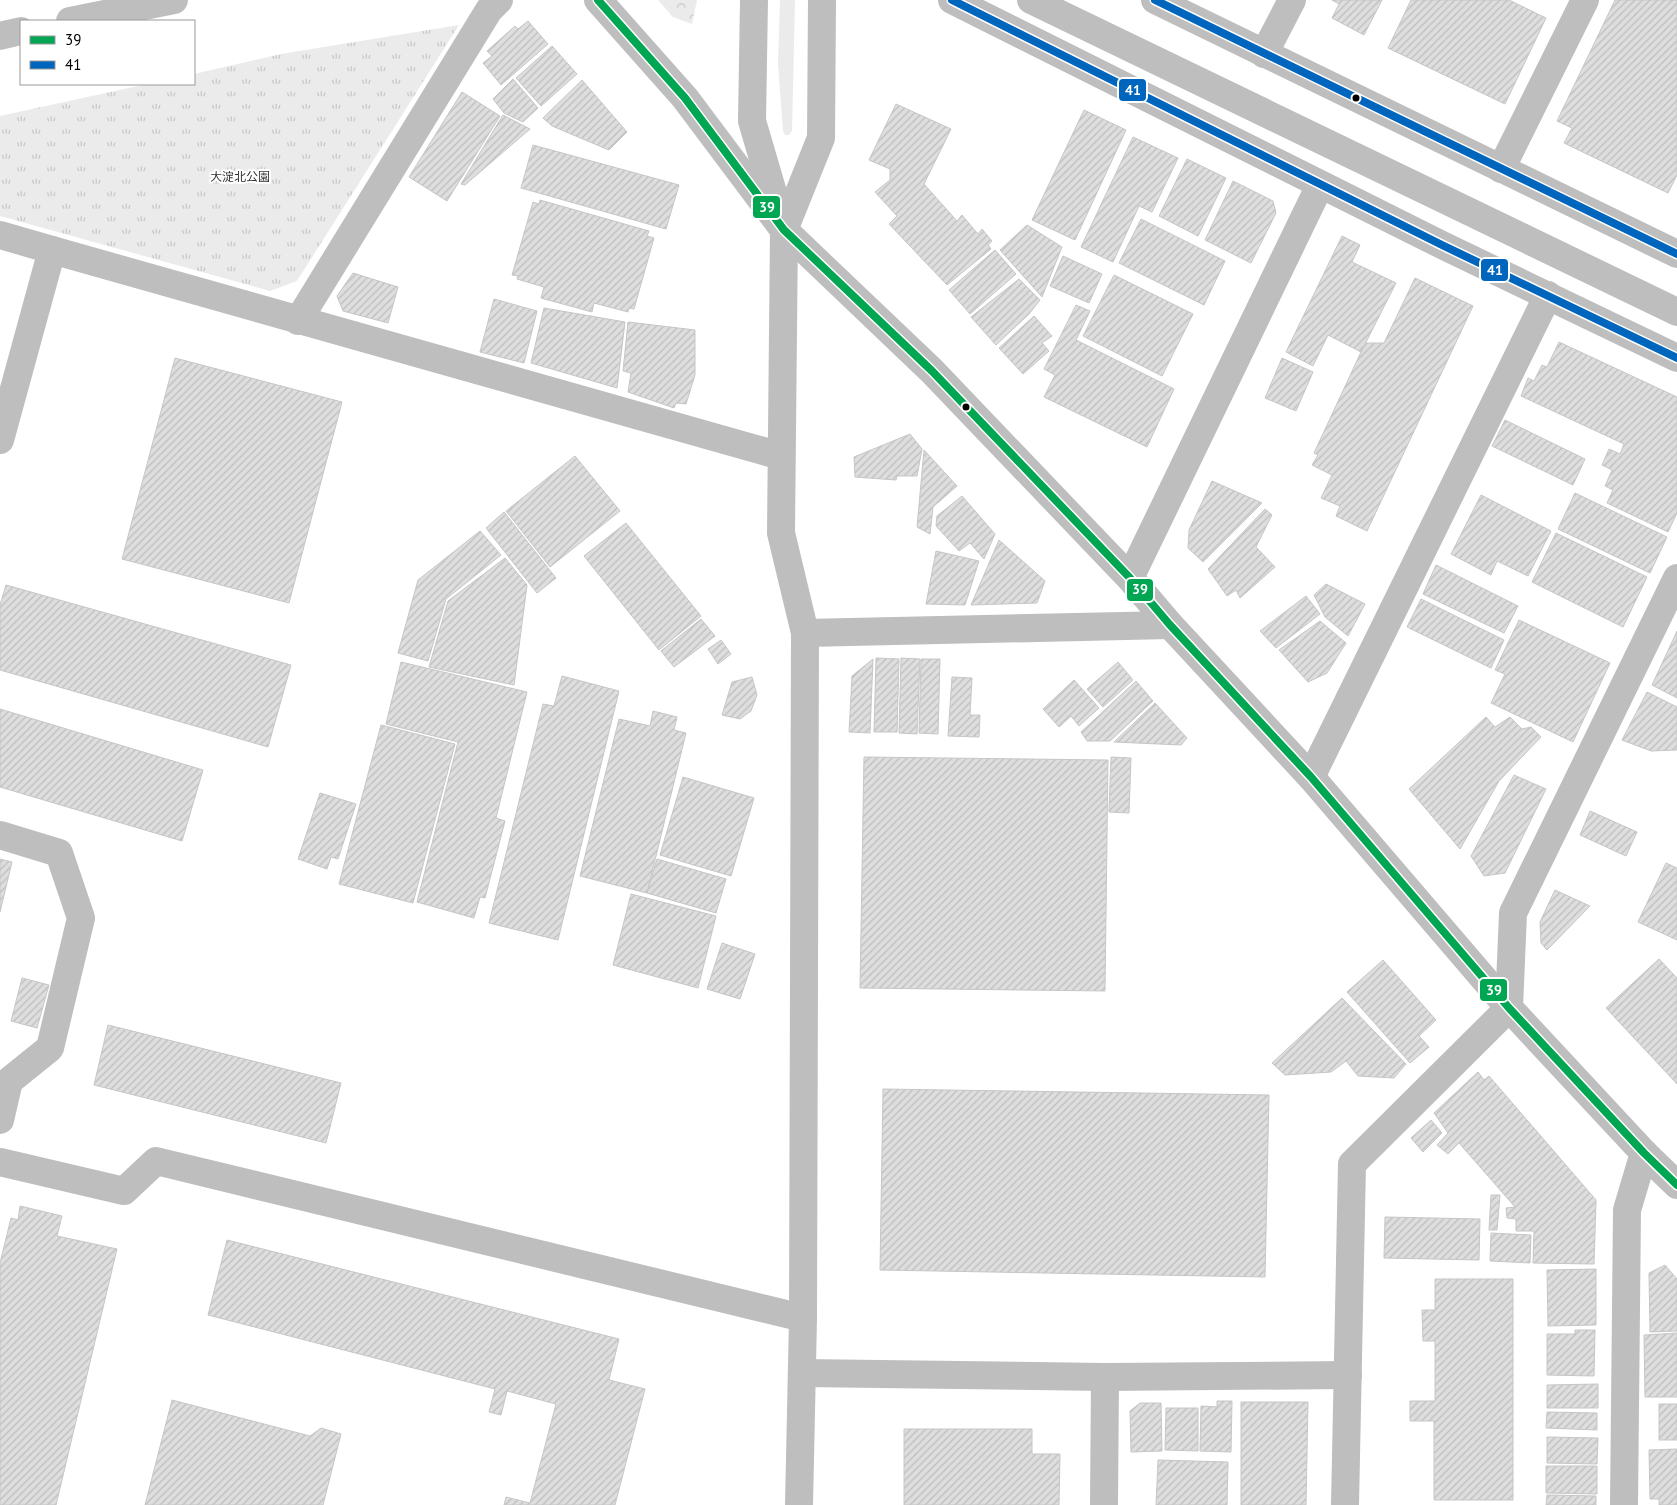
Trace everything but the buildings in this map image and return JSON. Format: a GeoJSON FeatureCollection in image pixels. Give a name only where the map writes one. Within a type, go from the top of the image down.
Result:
{"type":"FeatureCollection","features":[{"type":"Feature","properties":{"kind":"main road"},"geometry":{"type":"LineString","coordinates":[[75,20],[174,0]]}},
{"type":"Feature","properties":{"kind":"main road"},"geometry":{"type":"LineString","coordinates":[[298,321],[489,10],[498,0]]}},
{"type":"Feature","properties":{"kind":"main road"},"geometry":{"type":"LineString","coordinates":[[598,0],[685,98],[784,230],[932,371],[1130,578],[1170,625],[1311,778],[1509,1008],[1677,1186]]}},
{"type":"Feature","properties":{"kind":"main road"},"geometry":{"type":"LineString","coordinates":[[754,0],[752,121],[784,230],[781,533],[805,633],[803,1318],[799,1505]]}},
{"type":"Feature","properties":{"kind":"main road"},"geometry":{"type":"LineString","coordinates":[[784,230],[821,138],[822,0]]}},
{"type":"Feature","properties":{"kind":"main road"},"geometry":{"type":"LineString","coordinates":[[952,0],[1320,185],[1677,358]]}},
{"type":"Feature","properties":{"kind":"main road"},"geometry":{"type":"LineString","coordinates":[[1030,0],[1677,312]]}},
{"type":"Feature","properties":{"kind":"main road"},"geometry":{"type":"LineString","coordinates":[[1155,0],[1677,254]]}},
{"type":"Feature","properties":{"kind":"main road"},"geometry":{"type":"LineString","coordinates":[[1264,54],[1292,0]]}},
{"type":"Feature","properties":{"kind":"main road"},"geometry":{"type":"LineString","coordinates":[[1501,169],[1586,0]]}},
{"type":"Feature","properties":{"kind":"main road"},"geometry":{"type":"LineString","coordinates":[[0,36],[20,31]]}},
{"type":"Feature","properties":{"kind":"main road"},"geometry":{"type":"LineString","coordinates":[[1130,578],[1320,185]]}},
{"type":"Feature","properties":{"kind":"main road"},"geometry":{"type":"LineString","coordinates":[[0,235],[298,321],[781,456]]}},
{"type":"Feature","properties":{"kind":"main road"},"geometry":{"type":"LineString","coordinates":[[0,440],[52,250]]}},
{"type":"Feature","properties":{"kind":"main road"},"geometry":{"type":"LineString","coordinates":[[1311,778],[1548,295]]}},
{"type":"Feature","properties":{"kind":"main road"},"geometry":{"type":"LineString","coordinates":[[1345,1505],[1352,1164],[1509,1008],[1513,913],[1677,578]]}},
{"type":"Feature","properties":{"kind":"main road"},"geometry":{"type":"LineString","coordinates":[[805,633],[1170,625]]}},
{"type":"Feature","properties":{"kind":"main road"},"geometry":{"type":"LineString","coordinates":[[0,834],[59,853],[81,918],[50,1048],[9,1081],[0,1120]]}},
{"type":"Feature","properties":{"kind":"main road"},"geometry":{"type":"LineString","coordinates":[[1624,1505],[1627,1210],[1644,1153]]}},
{"type":"Feature","properties":{"kind":"main road"},"geometry":{"type":"LineString","coordinates":[[0,1162],[124,1191],[156,1162],[803,1318]]}},
{"type":"Feature","properties":{"kind":"main road"},"geometry":{"type":"LineString","coordinates":[[802,1373],[1105,1377],[1348,1376]]}},
{"type":"Feature","properties":{"kind":"main road"},"geometry":{"type":"LineString","coordinates":[[1104,1505],[1105,1377]]}},
{"type":"Feature","properties":{"kind":"green space"},"geometry":{"type":"Polygon","coordinates":[[[658,0],[697,0],[692,24],[673,17],[658,0]]]}},
{"type":"Feature","properties":{"kind":"green space"},"geometry":{"type":"Polygon","coordinates":[[[780,0],[795,0],[792,131],[789,135],[785,135],[783,131],[778,64],[780,0]]]}},
{"type":"Feature","properties":{"kind":"green space","name":"大淀北公園"},"geometry":{"type":"Polygon","coordinates":[[[459,25],[297,281],[270,291],[0,216],[0,116],[142,85],[195,85],[195,74],[281,54],[459,25]]]}},
{"type":"Feature","properties":{"kind":"transit line","name":"39"},"geometry":{"type":"LineString","coordinates":[[598,0],[685,98],[784,230],[932,371],[1130,578],[1170,625],[1311,777],[1509,1008],[1644,1153],[1677,1185]]}},
{"type":"Feature","properties":{"kind":"transit line","name":"41"},"geometry":{"type":"LineString","coordinates":[[952,0],[1442,245],[1677,358]]}},
{"type":"Feature","properties":{"kind":"transit line","name":"41"},"geometry":{"type":"LineString","coordinates":[[1155,0],[1677,254]]}}]}
